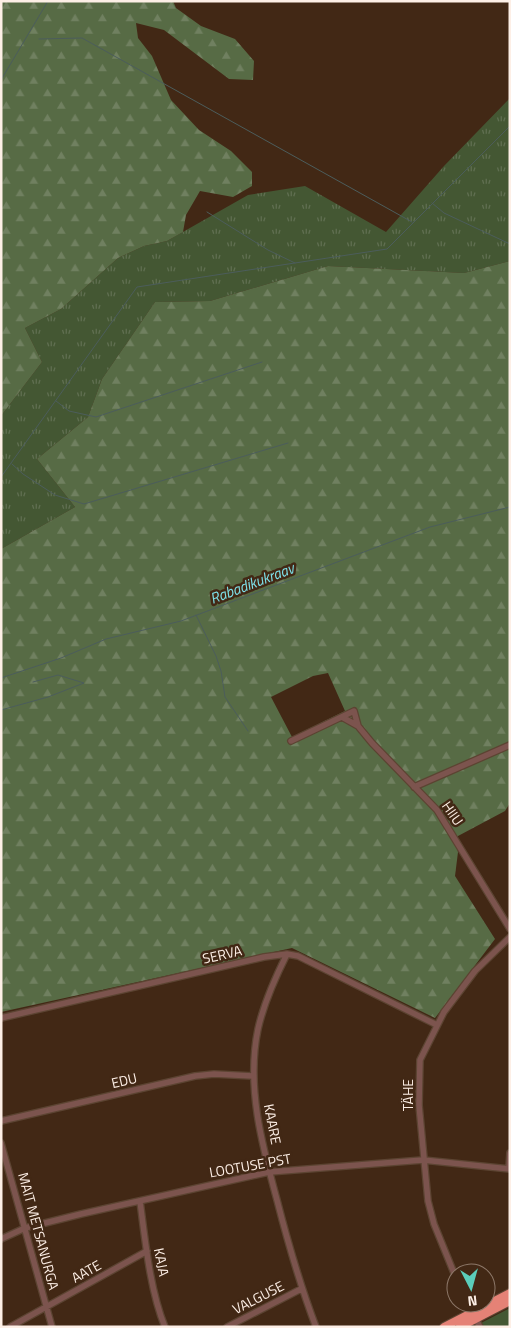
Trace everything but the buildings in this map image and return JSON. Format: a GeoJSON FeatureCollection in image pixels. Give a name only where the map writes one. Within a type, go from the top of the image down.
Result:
{"type":"FeatureCollection","features":[{"type":"Feature","properties":{"kind":"highway"},"geometry":{"type":"LineString","coordinates":[[444,1327],[476,1319],[510,1293]]}},
{"type":"Feature","properties":{"kind":"highway"},"geometry":{"type":"LineString","coordinates":[[460,1327],[510,1301]]}},
{"type":"Feature","properties":{"kind":"street","name":"HIIU"},"geometry":{"type":"LineString","coordinates":[[342,717],[354,711],[358,726]]}},
{"type":"Feature","properties":{"kind":"street","name":"HIIU"},"geometry":{"type":"LineString","coordinates":[[342,717],[358,726],[372,744],[437,810],[510,929]]}},
{"type":"Feature","properties":{"kind":"street"},"geometry":{"type":"LineString","coordinates":[[291,741],[342,717]]}},
{"type":"Feature","properties":{"kind":"street"},"geometry":{"type":"LineString","coordinates":[[414,788],[510,745]]}},
{"type":"Feature","properties":{"kind":"street","name":"TÄHE"},"geometry":{"type":"LineString","coordinates":[[450,1263],[432,1218],[428,1201],[418,1105],[420,1060],[444,1012],[475,972],[510,937]]}},
{"type":"Feature","properties":{"kind":"street","name":"SERVA"},"geometry":{"type":"LineString","coordinates":[[1,1018],[264,957],[286,954],[298,956],[437,1025]]}},
{"type":"Feature","properties":{"kind":"street","name":"KAARE"},"geometry":{"type":"LineString","coordinates":[[286,954],[269,991],[258,1029],[253,1076],[256,1110],[269,1172],[301,1289],[316,1327]]}},
{"type":"Feature","properties":{"kind":"street","name":"EDU"},"geometry":{"type":"LineString","coordinates":[[1,1121],[195,1076],[214,1074],[253,1076]]}},
{"type":"Feature","properties":{"kind":"street","name":"MAIT METSANURGA"},"geometry":{"type":"LineString","coordinates":[[1,1143],[52,1327]]}},
{"type":"Feature","properties":{"kind":"street"},"geometry":{"type":"LineString","coordinates":[[509,1169],[510,1153]]}},
{"type":"Feature","properties":{"kind":"street","name":"LOOTUSE PST"},"geometry":{"type":"LineString","coordinates":[[1,1238],[25,1228],[140,1200],[269,1172],[423,1160],[509,1169]]}},
{"type":"Feature","properties":{"kind":"street","name":"KAJA"},"geometry":{"type":"LineString","coordinates":[[140,1200],[147,1251],[160,1314],[165,1327]]}},
{"type":"Feature","properties":{"kind":"street","name":"AATE"},"geometry":{"type":"LineString","coordinates":[[10,1327],[147,1251]]}},
{"type":"Feature","properties":{"kind":"street","name":"VALGUSE"},"geometry":{"type":"LineString","coordinates":[[227,1327],[301,1289]]}},
{"type":"Feature","properties":{"kind":"green space"},"geometry":{"type":"Polygon","coordinates":[[[1,1],[173,1],[176,8],[201,26],[235,39],[254,61],[253,80],[229,79],[164,30],[136,23],[138,38],[152,56],[171,100],[199,130],[231,151],[252,172],[252,186],[233,197],[200,191],[186,215],[183,232],[167,241],[144,246],[118,258],[61,309],[25,328],[42,362],[1,416],[1,1]]]}},
{"type":"Feature","properties":{"kind":"green space"},"geometry":{"type":"Polygon","coordinates":[[[510,98],[510,261],[464,273],[328,266],[210,301],[155,302],[102,379],[88,417],[37,459],[75,507],[1,549],[1,416],[42,362],[25,328],[61,309],[118,258],[144,246],[167,241],[248,195],[305,186],[386,232],[444,166],[510,98]]]}},
{"type":"Feature","properties":{"kind":"green space"},"geometry":{"type":"Polygon","coordinates":[[[510,261],[510,803],[505,811],[458,836],[455,842],[458,852],[455,876],[495,939],[435,1018],[292,948],[1,1012],[1,549],[75,507],[37,459],[88,417],[102,379],[155,302],[210,301],[328,266],[464,273],[510,261]],[[328,673],[313,676],[271,697],[292,737],[345,711],[328,673]]]}},
{"type":"Feature","properties":{"kind":"green space"},"geometry":{"type":"Polygon","coordinates":[[[510,1308],[510,1327],[483,1327],[481,1323],[510,1308]]]}},
{"type":"Feature","properties":{"kind":"waterway"},"geometry":{"type":"LineString","coordinates":[[1,80],[48,1]]}},
{"type":"Feature","properties":{"kind":"waterway"},"geometry":{"type":"LineString","coordinates":[[39,39],[82,38],[412,222]]}},
{"type":"Feature","properties":{"kind":"waterway"},"geometry":{"type":"LineString","coordinates":[[1,477],[137,287],[387,249],[510,126]]}},
{"type":"Feature","properties":{"kind":"waterway"},"geometry":{"type":"LineString","coordinates":[[432,203],[444,213],[510,244]]}},
{"type":"Feature","properties":{"kind":"waterway"},"geometry":{"type":"LineString","coordinates":[[207,212],[268,250],[295,263]]}},
{"type":"Feature","properties":{"kind":"waterway"},"geometry":{"type":"LineString","coordinates":[[56,401],[69,411],[96,417],[262,362]]}},
{"type":"Feature","properties":{"kind":"waterway"},"geometry":{"type":"LineString","coordinates":[[12,464],[23,474],[55,495],[84,504],[288,443]]}},
{"type":"Feature","properties":{"kind":"waterway","name":"Rabadikukraav"},"geometry":{"type":"LineString","coordinates":[[1,678],[61,658],[106,639],[181,621],[430,527],[510,507]]}},
{"type":"Feature","properties":{"kind":"waterway"},"geometry":{"type":"LineString","coordinates":[[196,615],[216,656],[221,671],[225,697],[248,731]]}},
{"type":"Feature","properties":{"kind":"waterway"},"geometry":{"type":"LineString","coordinates":[[1,710],[48,697],[84,683],[58,675],[33,682]]}}]}
